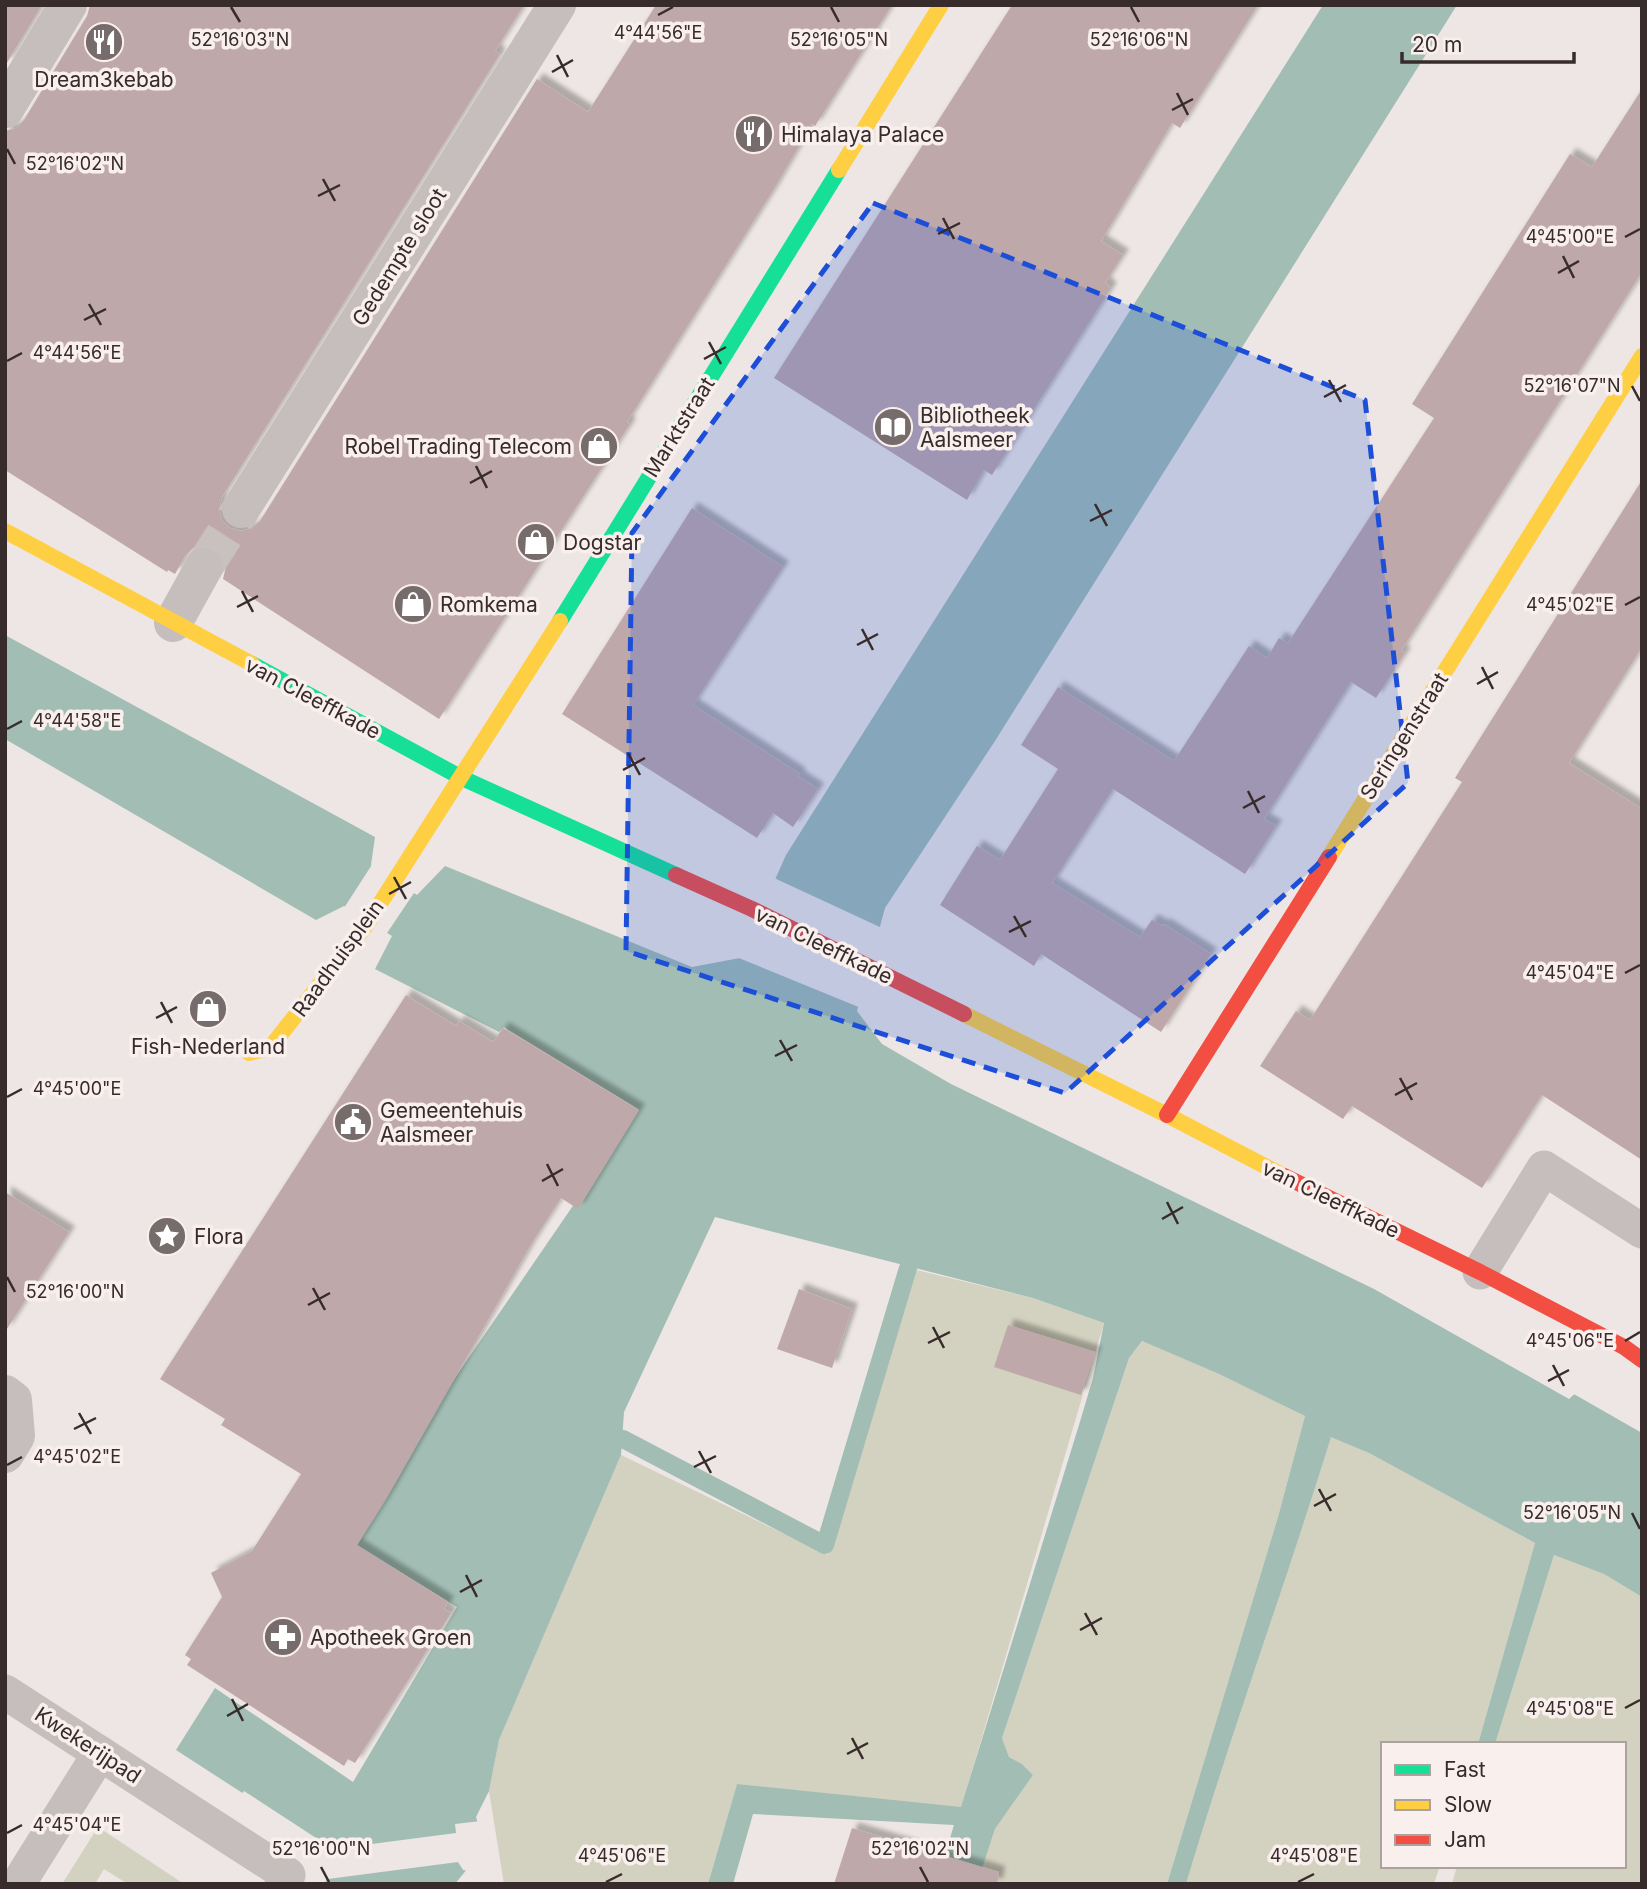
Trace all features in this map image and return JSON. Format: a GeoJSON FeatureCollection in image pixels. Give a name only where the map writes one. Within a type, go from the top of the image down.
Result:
{"type":"FeatureCollection","features":[{"type":"Feature","properties":{"kind":"street"},"geometry":{"type":"LineString","coordinates":[[5,109],[68,5]]}},
{"type":"Feature","properties":{"kind":"street","name":"Gedempte sloot"},"geometry":{"type":"LineString","coordinates":[[241,509],[557,5]]}},
{"type":"Feature","properties":{"kind":"street","name":"Marktstraat"},"geometry":{"type":"LineString","coordinates":[[462,778],[941,5]]}},
{"type":"Feature","properties":{"kind":"street","name":"Seringenstraat"},"geometry":{"type":"LineString","coordinates":[[1167,1115],[1642,356]]}},
{"type":"Feature","properties":{"kind":"street","name":"van Cleeffkade"},"geometry":{"type":"LineString","coordinates":[[5,531],[462,778],[752,909],[872,968],[1167,1115],[1265,1167],[1480,1272],[1624,1347],[1642,1360]]}},
{"type":"Feature","properties":{"kind":"street"},"geometry":{"type":"LineString","coordinates":[[173,623],[204,567]]}},
{"type":"Feature","properties":{"kind":"street","name":"Raadhuisplein"},"geometry":{"type":"LineString","coordinates":[[249,1053],[270,1048],[367,924],[395,877],[462,778]]}},
{"type":"Feature","properties":{"kind":"street"},"geometry":{"type":"LineString","coordinates":[[5,1454],[16,1436],[9,1397]]}},
{"type":"Feature","properties":{"kind":"lane"},"geometry":{"type":"LineString","coordinates":[[1480,1272],[1544,1168],[1642,1231]]}},
{"type":"Feature","properties":{"kind":"lane","name":"Kwekerijpad"},"geometry":{"type":"LineString","coordinates":[[5,1692],[288,1875],[282,1884]]}},
{"type":"Feature","properties":{"kind":"lane"},"geometry":{"type":"LineString","coordinates":[[18,1884],[100,1754]]}},
{"type":"Feature","properties":{"kind":"highlighted area"},"geometry":{"type":"Polygon","coordinates":[[[873,203],[1365,400],[1408,783],[1065,1093],[626,951],[632,533],[873,203]]]}},
{"type":"Feature","properties":{"kind":"shaded area"},"geometry":{"type":"Polygon","coordinates":[[[1323,5],[1457,5],[995,741],[885,908],[857,1011],[882,1044],[951,1084],[1374,1289],[1569,1399],[1642,1333],[1642,1597],[1604,1574],[1554,1555],[1496,1742],[1479,1742],[1535,1543],[1369,1453],[1331,1437],[1186,1884],[1167,1884],[1278,1517],[1305,1416],[1219,1374],[1142,1341],[1129,1358],[1002,1738],[1009,1757],[1022,1764],[1033,1775],[995,1829],[977,1884],[936,1884],[954,1825],[753,1814],[733,1884],[708,1884],[737,1784],[961,1807],[1093,1378],[1104,1323],[1033,1298],[715,1217],[624,1412],[621,1455],[499,1740],[489,1791],[476,1817],[480,1837],[477,1853],[455,1884],[324,1884],[327,1879],[329,1849],[176,1750],[215,1688],[353,1782],[457,1607],[345,1538],[638,1109],[504,1027],[499,1032],[375,969],[392,936],[344,906],[316,920],[5,739],[5,635],[375,837],[371,865],[417,895],[445,866],[692,967],[740,958],[786,855],[1323,5]]]}},
{"type":"Feature","properties":{"kind":"shaded area"},"geometry":{"type":"Polygon","coordinates":[[[908,1268],[1033,1298],[1104,1323],[961,1808],[737,1784],[708,1884],[504,1884],[489,1791],[499,1740],[621,1455],[828,1555],[908,1268]]]}},
{"type":"Feature","properties":{"kind":"shaded area"},"geometry":{"type":"Polygon","coordinates":[[[1142,1341],[1219,1374],[1305,1416],[1278,1517],[1167,1884],[977,1884],[995,1829],[1033,1775],[1022,1764],[1009,1757],[1002,1738],[1129,1358],[1142,1341]]]}},
{"type":"Feature","properties":{"kind":"shaded area"},"geometry":{"type":"Polygon","coordinates":[[[1331,1436],[1369,1453],[1535,1543],[1479,1742],[1381,1742],[1381,1868],[1439,1868],[1434,1884],[1186,1884],[1331,1436]]]}},
{"type":"Feature","properties":{"kind":"shaded area"},"geometry":{"type":"Polygon","coordinates":[[[1554,1555],[1604,1574],[1642,1597],[1642,1884],[1452,1884],[1456,1868],[1626,1868],[1626,1742],[1496,1742],[1554,1555]]]}},
{"type":"Feature","properties":{"kind":"shaded area"},"geometry":{"type":"Polygon","coordinates":[[[98,1827],[184,1884],[128,1884],[104,1869],[95,1884],[62,1884],[98,1827]]]}},
{"type":"Feature","properties":{"kind":"pier"},"geometry":{"type":"Polygon","coordinates":[[[373,863],[416,890],[385,936],[344,908],[373,863]]]}},
{"type":"Feature","properties":{"kind":"pier"},"geometry":{"type":"Polygon","coordinates":[[[772,877],[882,928],[861,1008],[734,956],[738,955],[772,877]]]}},
{"type":"Feature","properties":{"kind":"pier"},"geometry":{"type":"Polygon","coordinates":[[[1642,1332],[1642,1433],[1572,1393],[1642,1332]]]}},
{"type":"Feature","properties":{"kind":"pier"},"geometry":{"type":"Polygon","coordinates":[[[244,1791],[333,1849],[456,1833],[455,1824],[481,1821],[486,1835],[479,1860],[469,1871],[463,1870],[458,1862],[328,1879],[323,1876],[325,1851],[240,1796],[244,1791]]]}},
{"type":"Feature","properties":{"kind":"building"},"geometry":{"type":"Polygon","coordinates":[[[5,5],[42,5],[5,66],[5,5]]]}},
{"type":"Feature","properties":{"kind":"building"},"geometry":{"type":"Polygon","coordinates":[[[90,5],[524,5],[495,51],[500,54],[222,497],[219,509],[222,520],[230,528],[241,531],[252,528],[260,521],[537,79],[588,112],[656,5],[892,5],[815,126],[812,124],[627,422],[630,424],[439,719],[223,579],[226,566],[223,556],[215,548],[204,545],[193,548],[175,574],[168,570],[167,572],[5,470],[5,131],[16,128],[24,120],[87,16],[90,5]]]}},
{"type":"Feature","properties":{"kind":"building"},"geometry":{"type":"Polygon","coordinates":[[[1012,5],[1258,5],[1180,128],[1172,123],[1101,241],[1123,255],[1105,283],[1111,288],[992,475],[984,470],[967,500],[774,378],[1012,5]]]}},
{"type":"Feature","properties":{"kind":"building"},"geometry":{"type":"Polygon","coordinates":[[[1642,89],[1642,272],[1401,651],[1405,653],[1376,698],[1351,682],[1264,819],[1276,826],[1245,874],[1113,789],[1052,883],[1140,937],[1152,920],[1163,926],[1164,924],[1211,954],[1161,1032],[1041,954],[1034,966],[940,905],[977,846],[1000,860],[1058,769],[1021,745],[1058,687],[1174,761],[1249,646],[1267,658],[1279,638],[1288,643],[1434,418],[1412,404],[1570,154],[1592,167],[1642,89]]]}},
{"type":"Feature","properties":{"kind":"building"},"geometry":{"type":"Polygon","coordinates":[[[1642,480],[1642,647],[1569,763],[1642,809],[1642,1160],[1542,1095],[1482,1188],[1352,1106],[1343,1119],[1260,1066],[1296,1011],[1310,1020],[1462,782],[1455,778],[1642,480]]]}},
{"type":"Feature","properties":{"kind":"building"},"geometry":{"type":"Polygon","coordinates":[[[692,508],[783,567],[693,705],[800,774],[798,776],[818,789],[793,827],[773,813],[757,838],[562,714],[692,508]]]}},
{"type":"Feature","properties":{"kind":"building"},"geometry":{"type":"Polygon","coordinates":[[[406,995],[456,1026],[459,1021],[493,1042],[503,1028],[639,1110],[578,1209],[561,1198],[530,1246],[357,1545],[448,1602],[444,1609],[451,1613],[355,1763],[348,1759],[344,1766],[187,1665],[191,1659],[185,1655],[222,1597],[211,1573],[252,1551],[301,1474],[221,1425],[225,1419],[160,1379],[406,995]]]}},
{"type":"Feature","properties":{"kind":"building"},"geometry":{"type":"Polygon","coordinates":[[[5,1192],[69,1232],[5,1332],[5,1192]]]}},
{"type":"Feature","properties":{"kind":"building"},"geometry":{"type":"Polygon","coordinates":[[[799,1289],[852,1309],[832,1368],[777,1349],[799,1289]]]}},
{"type":"Feature","properties":{"kind":"building"},"geometry":{"type":"Polygon","coordinates":[[[1008,1325],[1095,1352],[1081,1395],[994,1367],[1008,1325]]]}},
{"type":"Feature","properties":{"kind":"building"},"geometry":{"type":"Polygon","coordinates":[[[852,1828],[999,1872],[997,1884],[834,1884],[852,1828]]]}},
{"type":"Feature","properties":{"kind":"waterway"},"geometry":{"type":"LineString","coordinates":[[623,1439],[825,1545],[908,1268]]}},
{"type":"Feature","properties":{"kind":"tunnel"},"geometry":{"type":"LineString","coordinates":[[204,567],[241,509]]}},
{"type":"Feature","properties":{"kind":"traffic: fast"},"geometry":{"type":"LineString","coordinates":[[560,621],[839,170]]}},
{"type":"Feature","properties":{"kind":"traffic: fast"},"geometry":{"type":"LineString","coordinates":[[252,664],[462,778],[676,875]]}},
{"type":"Feature","properties":{"kind":"traffic: slow"},"geometry":{"type":"LineString","coordinates":[[839,170],[941,5]]}},
{"type":"Feature","properties":{"kind":"traffic: slow"},"geometry":{"type":"LineString","coordinates":[[1329,857],[1642,356]]}},
{"type":"Feature","properties":{"kind":"traffic: slow"},"geometry":{"type":"LineString","coordinates":[[5,531],[252,664]]}},
{"type":"Feature","properties":{"kind":"traffic: slow"},"geometry":{"type":"LineString","coordinates":[[249,1053],[270,1048],[367,924],[560,621]]}},
{"type":"Feature","properties":{"kind":"traffic: slow"},"geometry":{"type":"LineString","coordinates":[[964,1014],[1284,1176]]}},
{"type":"Feature","properties":{"kind":"traffic: jam"},"geometry":{"type":"LineString","coordinates":[[1167,1115],[1329,857]]}},
{"type":"Feature","properties":{"kind":"traffic: jam"},"geometry":{"type":"LineString","coordinates":[[676,875],[752,909],[964,1014]]}},
{"type":"Feature","properties":{"kind":"traffic: jam"},"geometry":{"type":"LineString","coordinates":[[1284,1176],[1480,1272],[1624,1347],[1642,1360]]}},
{"type":"Feature","properties":{"kind":"place","name":"Dream3kebab"},"geometry":{"type":"Point","coordinates":[104,42]}},
{"type":"Feature","properties":{"kind":"place","name":"Himalaya Palace"},"geometry":{"type":"Point","coordinates":[754,134]}},
{"type":"Feature","properties":{"kind":"place","name":"Bibliotheek Aalsmeer"},"geometry":{"type":"Point","coordinates":[893,427]}},
{"type":"Feature","properties":{"kind":"place","name":"Robel Trading Telecom"},"geometry":{"type":"Point","coordinates":[599,446]}},
{"type":"Feature","properties":{"kind":"place","name":"Dogstar"},"geometry":{"type":"Point","coordinates":[536,542]}},
{"type":"Feature","properties":{"kind":"place","name":"Romkema"},"geometry":{"type":"Point","coordinates":[413,604]}},
{"type":"Feature","properties":{"kind":"place","name":"Fish-Nederland"},"geometry":{"type":"Point","coordinates":[208,1009]}},
{"type":"Feature","properties":{"kind":"place","name":"Gemeentehuis Aalsmeer"},"geometry":{"type":"Point","coordinates":[353,1122]}},
{"type":"Feature","properties":{"kind":"place","name":"Flora"},"geometry":{"type":"Point","coordinates":[167,1236]}},
{"type":"Feature","properties":{"kind":"place","name":"Apotheek Groen"},"geometry":{"type":"Point","coordinates":[283,1637]}}]}
